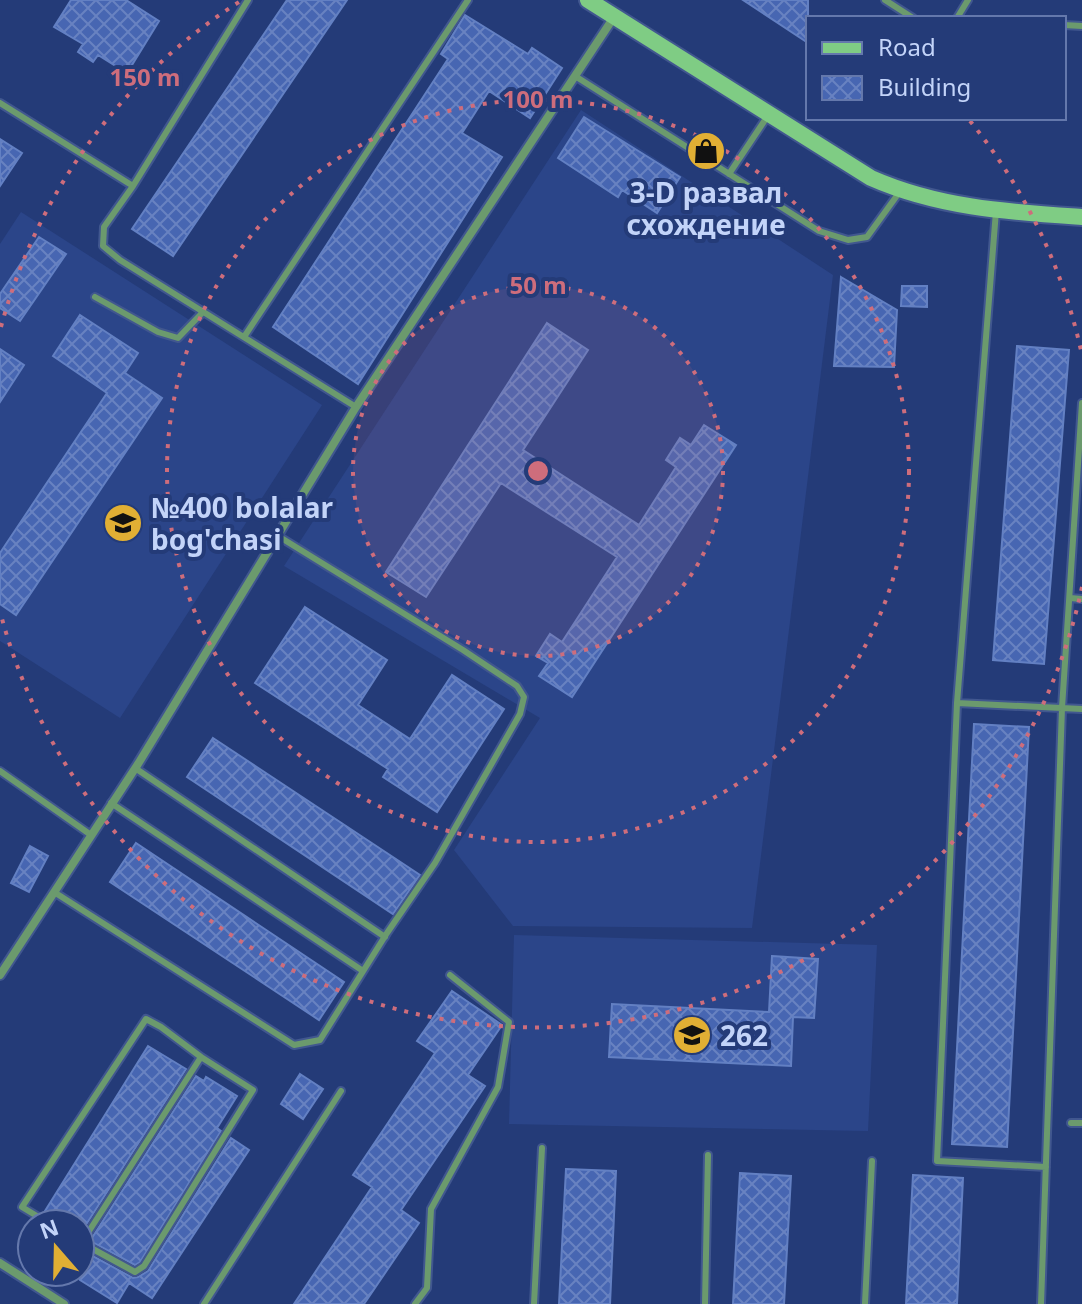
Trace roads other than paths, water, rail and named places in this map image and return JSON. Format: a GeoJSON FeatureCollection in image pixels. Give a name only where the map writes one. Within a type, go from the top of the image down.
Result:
{"type":"FeatureCollection","features":[{"type":"Feature","properties":{"kind":"main road"},"geometry":{"type":"LineString","coordinates":[[603,7],[871,178],[933,200],[996,211],[1082,217]]}},
{"type":"Feature","properties":{"kind":"street"},"geometry":{"type":"LineString","coordinates":[[0,975],[135,768],[356,407],[575,76],[603,7]]}},
{"type":"Feature","properties":{"kind":"street"},"geometry":{"type":"LineString","coordinates":[[0,1263],[64,1304]]}},
{"type":"Feature","properties":{"kind":"lane"},"geometry":{"type":"LineString","coordinates":[[244,337],[468,0]]}},
{"type":"Feature","properties":{"kind":"lane"},"geometry":{"type":"LineString","coordinates":[[885,0],[910,16]]}},
{"type":"Feature","properties":{"kind":"lane"},"geometry":{"type":"LineString","coordinates":[[244,1],[133,186],[104,227],[103,246],[120,260],[356,407]]}},
{"type":"Feature","properties":{"kind":"lane"},"geometry":{"type":"LineString","coordinates":[[575,76],[819,231],[848,240],[867,237],[901,190]]}},
{"type":"Feature","properties":{"kind":"lane"},"geometry":{"type":"LineString","coordinates":[[0,103],[133,186]]}},
{"type":"Feature","properties":{"kind":"lane"},"geometry":{"type":"LineString","coordinates":[[729,174],[769,114]]}},
{"type":"Feature","properties":{"kind":"lane"},"geometry":{"type":"LineString","coordinates":[[996,211],[957,703],[937,1161],[1046,1167]]}},
{"type":"Feature","properties":{"kind":"lane"},"geometry":{"type":"LineString","coordinates":[[95,297],[158,332],[178,338],[203,312]]}},
{"type":"Feature","properties":{"kind":"lane"},"geometry":{"type":"LineString","coordinates":[[1041,1304],[1062,708],[1082,403]]}},
{"type":"Feature","properties":{"kind":"lane"},"geometry":{"type":"LineString","coordinates":[[54,892],[294,1045],[320,1040],[435,863],[520,714],[524,697],[517,686],[463,650],[278,536]]}},
{"type":"Feature","properties":{"kind":"lane"},"geometry":{"type":"LineString","coordinates":[[1070,598],[1082,599]]}},
{"type":"Feature","properties":{"kind":"lane"},"geometry":{"type":"LineString","coordinates":[[957,703],[1082,709]]}},
{"type":"Feature","properties":{"kind":"lane"},"geometry":{"type":"LineString","coordinates":[[135,768],[385,937]]}},
{"type":"Feature","properties":{"kind":"lane"},"geometry":{"type":"LineString","coordinates":[[0,771],[91,835]]}},
{"type":"Feature","properties":{"kind":"lane"},"geometry":{"type":"LineString","coordinates":[[111,803],[363,971]]}},
{"type":"Feature","properties":{"kind":"lane"},"geometry":{"type":"LineString","coordinates":[[415,1304],[427,1288],[431,1209],[498,1087],[509,1022],[450,975]]}},
{"type":"Feature","properties":{"kind":"lane"},"geometry":{"type":"LineString","coordinates":[[24,1208],[146,1019],[161,1027],[253,1090],[144,1266],[135,1272],[96,1250]]}},
{"type":"Feature","properties":{"kind":"lane"},"geometry":{"type":"LineString","coordinates":[[96,1219],[201,1057]]}},
{"type":"Feature","properties":{"kind":"lane"},"geometry":{"type":"LineString","coordinates":[[204,1304],[341,1091]]}},
{"type":"Feature","properties":{"kind":"lane"},"geometry":{"type":"LineString","coordinates":[[1071,1123],[1082,1123]]}},
{"type":"Feature","properties":{"kind":"lane"},"geometry":{"type":"LineString","coordinates":[[534,1304],[542,1148]]}},
{"type":"Feature","properties":{"kind":"lane"},"geometry":{"type":"LineString","coordinates":[[705,1304],[708,1155]]}},
{"type":"Feature","properties":{"kind":"lane"},"geometry":{"type":"LineString","coordinates":[[865,1304],[872,1161]]}},
{"type":"Feature","properties":{"kind":"place","name":"3-D развал схождение"},"geometry":{"type":"Point","coordinates":[706,151]}},
{"type":"Feature","properties":{"kind":"place","name":"№400 bolalar bog'chasi"},"geometry":{"type":"Point","coordinates":[123,523]}},
{"type":"Feature","properties":{"kind":"place","name":"262"},"geometry":{"type":"Point","coordinates":[692,1035]}}]}
